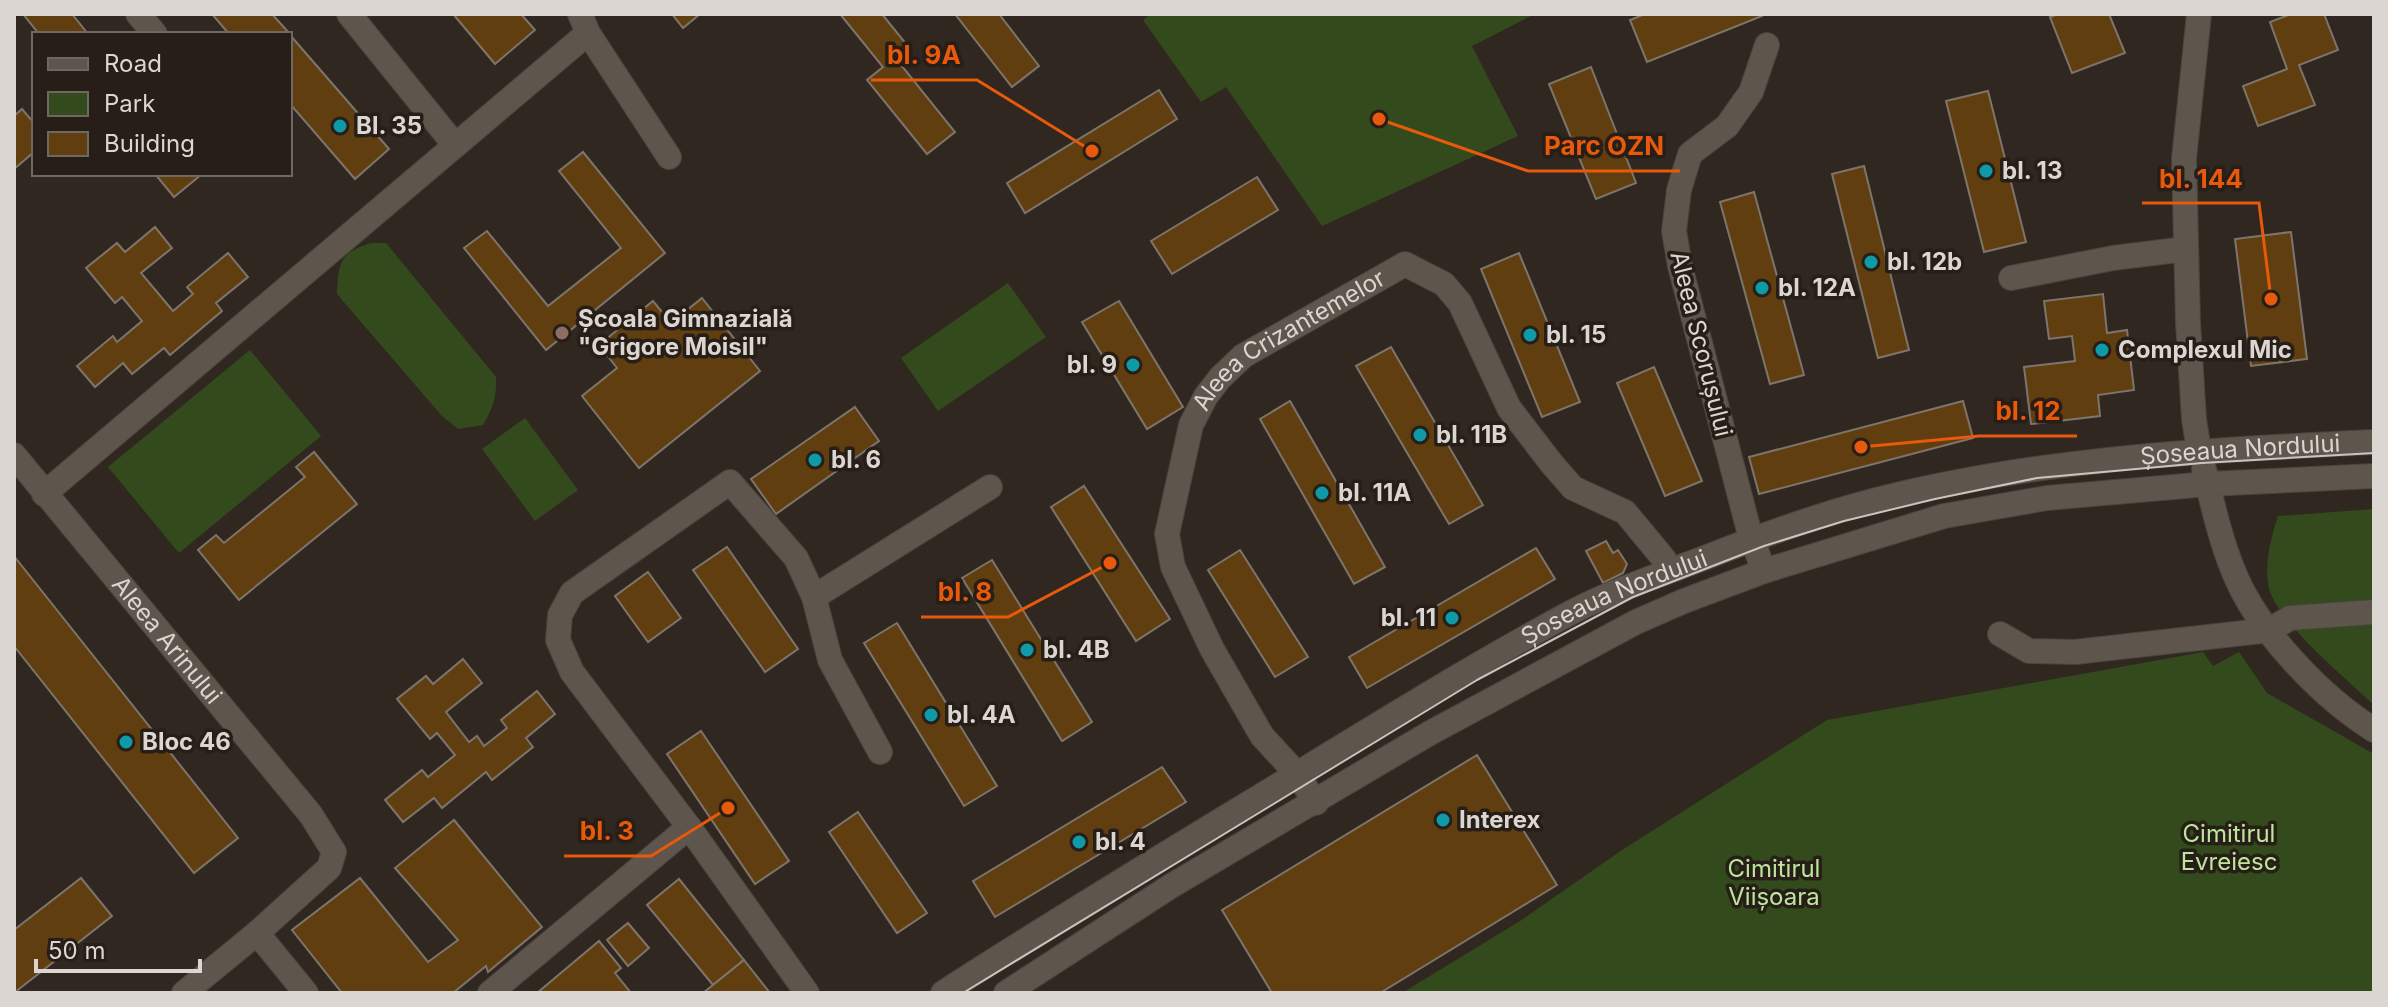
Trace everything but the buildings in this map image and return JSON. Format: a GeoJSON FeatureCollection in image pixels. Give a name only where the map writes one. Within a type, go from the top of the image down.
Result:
{"type":"FeatureCollection","features":[{"type":"Feature","properties":{"kind":"street"},"geometry":{"type":"LineString","coordinates":[[138,14],[153,32]]}},
{"type":"Feature","properties":{"kind":"street"},"geometry":{"type":"LineString","coordinates":[[349,14],[454,144]]}},
{"type":"Feature","properties":{"kind":"street"},"geometry":{"type":"LineString","coordinates":[[2199,14],[2184,159],[2191,371],[2199,451],[2233,570],[2249,601],[2283,649],[2322,690],[2374,730]]}},
{"type":"Feature","properties":{"kind":"street"},"geometry":{"type":"LineString","coordinates":[[44,494],[454,144],[584,23],[669,157]]}},
{"type":"Feature","properties":{"kind":"street","name":"Aleea Scorușului"},"geometry":{"type":"LineString","coordinates":[[1764,571],[1751,538],[1680,266],[1674,231],[1679,190],[1690,154],[1727,126],[1751,92],[1767,45]]}},
{"type":"Feature","properties":{"kind":"street"},"geometry":{"type":"LineString","coordinates":[[2011,278],[2113,258],[2186,249]]}},
{"type":"Feature","properties":{"kind":"street","name":"Aleea Crizantemelor"},"geometry":{"type":"LineString","coordinates":[[1316,803],[1297,774],[1262,736],[1212,649],[1173,567],[1167,534],[1191,425],[1206,396],[1243,356],[1405,264],[1444,284],[1460,303],[1509,408],[1573,488],[1625,512],[1664,559],[1669,570]]}},
{"type":"Feature","properties":{"kind":"street","name":"Șoseaua Nordului"},"geometry":{"type":"LineString","coordinates":[[943,993],[1049,924],[1478,665],[1576,610],[1751,538],[1858,505],[2048,466],[2199,451],[2374,442]]}},
{"type":"Feature","properties":{"kind":"street","name":"Aleea Arinului"},"geometry":{"type":"LineString","coordinates":[[14,455],[311,815],[334,852],[329,868],[184,993]]}},
{"type":"Feature","properties":{"kind":"street","name":"Șoseaua Nordului"},"geometry":{"type":"LineString","coordinates":[[1006,993],[1171,886],[1430,733],[1636,622],[1684,601],[1764,571],[1944,516],[2047,498],[2208,484],[2374,476]]}},
{"type":"Feature","properties":{"kind":"street"},"geometry":{"type":"LineString","coordinates":[[807,993],[689,827],[572,672],[558,640],[560,615],[572,593],[730,482],[796,558],[814,597],[830,660],[880,752]]}},
{"type":"Feature","properties":{"kind":"street"},"geometry":{"type":"LineString","coordinates":[[814,597],[990,487]]}},
{"type":"Feature","properties":{"kind":"street"},"geometry":{"type":"LineString","coordinates":[[2000,634],[2029,651],[2075,652],[2270,630],[2290,618],[2374,612]]}},
{"type":"Feature","properties":{"kind":"street"},"geometry":{"type":"LineString","coordinates":[[490,993],[689,827]]}},
{"type":"Feature","properties":{"kind":"street"},"geometry":{"type":"LineString","coordinates":[[257,933],[306,993]]}},
{"type":"Feature","properties":{"kind":"green space"},"geometry":{"type":"Polygon","coordinates":[[[1151,14],[1535,14],[1472,46],[1518,136],[1322,226],[1226,87],[1201,102],[1143,20],[1151,14]]]}},
{"type":"Feature","properties":{"kind":"green space"},"geometry":{"type":"Polygon","coordinates":[[[371,243],[386,243],[496,377],[494,402],[483,425],[458,429],[441,415],[337,294],[343,260],[352,251],[371,243]]]}},
{"type":"Feature","properties":{"kind":"green space"},"geometry":{"type":"Polygon","coordinates":[[[1008,283],[1046,337],[938,411],[901,358],[1008,283]]]}},
{"type":"Feature","properties":{"kind":"green space"},"geometry":{"type":"Polygon","coordinates":[[[250,350],[321,436],[179,553],[108,467],[250,350]]]}},
{"type":"Feature","properties":{"kind":"green space"},"geometry":{"type":"Polygon","coordinates":[[[525,418],[578,490],[535,521],[482,449],[525,418]]]}},
{"type":"Feature","properties":{"kind":"green space"},"geometry":{"type":"Polygon","coordinates":[[[2374,509],[2374,705],[2330,665],[2283,614],[2268,584],[2267,566],[2278,516],[2374,509]]]}},
{"type":"Feature","properties":{"kind":"green space"},"geometry":{"type":"Polygon","coordinates":[[[2203,652],[2213,666],[2239,652],[2267,693],[2374,754],[2374,993],[1402,993],[1520,921],[1622,850],[1827,720],[2203,652]]]}},
{"type":"Feature","properties":{"kind":"tram line"},"geometry":{"type":"LineString","coordinates":[[963,993],[1477,680],[1633,597],[1764,546],[1844,521],[2037,478],[2202,463],[2374,453]]}},
{"type":"Feature","properties":{"kind":"place","name":"Parc OZN"},"geometry":{"type":"Point","coordinates":[1379,119]}},
{"type":"Feature","properties":{"kind":"place","name":"Bl. 35"},"geometry":{"type":"Point","coordinates":[340,126]}},
{"type":"Feature","properties":{"kind":"place","name":"bl. 9A"},"geometry":{"type":"Point","coordinates":[1092,151]}},
{"type":"Feature","properties":{"kind":"place","name":"bl. 13"},"geometry":{"type":"Point","coordinates":[1986,171]}},
{"type":"Feature","properties":{"kind":"place","name":"bl. 12b"},"geometry":{"type":"Point","coordinates":[1871,262]}},
{"type":"Feature","properties":{"kind":"place","name":"bl. 12A"},"geometry":{"type":"Point","coordinates":[1762,288]}},
{"type":"Feature","properties":{"kind":"place","name":"bl. 144"},"geometry":{"type":"Point","coordinates":[2271,299]}},
{"type":"Feature","properties":{"kind":"place","name":"Școala Gimnazială \"Grigore Moisil\""},"geometry":{"type":"Point","coordinates":[562,333]}},
{"type":"Feature","properties":{"kind":"place","name":"bl. 15"},"geometry":{"type":"Point","coordinates":[1530,335]}},
{"type":"Feature","properties":{"kind":"place","name":"Complexul Mic"},"geometry":{"type":"Point","coordinates":[2102,350]}},
{"type":"Feature","properties":{"kind":"place","name":"bl. 9"},"geometry":{"type":"Point","coordinates":[1133,365]}},
{"type":"Feature","properties":{"kind":"place","name":"bl. 11B"},"geometry":{"type":"Point","coordinates":[1420,435]}},
{"type":"Feature","properties":{"kind":"place","name":"bl. 12"},"geometry":{"type":"Point","coordinates":[1861,447]}},
{"type":"Feature","properties":{"kind":"place","name":"bl. 6"},"geometry":{"type":"Point","coordinates":[815,460]}},
{"type":"Feature","properties":{"kind":"place","name":"bl. 11A"},"geometry":{"type":"Point","coordinates":[1322,493]}},
{"type":"Feature","properties":{"kind":"place","name":"bl. 8"},"geometry":{"type":"Point","coordinates":[1110,563]}},
{"type":"Feature","properties":{"kind":"place","name":"bl. 11"},"geometry":{"type":"Point","coordinates":[1452,618]}},
{"type":"Feature","properties":{"kind":"place","name":"bl. 4B"},"geometry":{"type":"Point","coordinates":[1027,650]}},
{"type":"Feature","properties":{"kind":"place","name":"bl. 4A"},"geometry":{"type":"Point","coordinates":[931,715]}},
{"type":"Feature","properties":{"kind":"place","name":"Bloc 46"},"geometry":{"type":"Point","coordinates":[126,742]}},
{"type":"Feature","properties":{"kind":"place","name":"bl. 3"},"geometry":{"type":"Point","coordinates":[728,808]}},
{"type":"Feature","properties":{"kind":"place","name":"Interex"},"geometry":{"type":"Point","coordinates":[1443,820]}},
{"type":"Feature","properties":{"kind":"place","name":"bl. 4"},"geometry":{"type":"Point","coordinates":[1079,842]}},
{"type":"Feature","properties":{"kind":"park label","name":"Cimitirul Evreiesc"},"geometry":{"type":"Point","coordinates":[2229,848]}},
{"type":"Feature","properties":{"kind":"park label","name":"Cimitirul Viișoara"},"geometry":{"type":"Point","coordinates":[1774,883]}}]}
